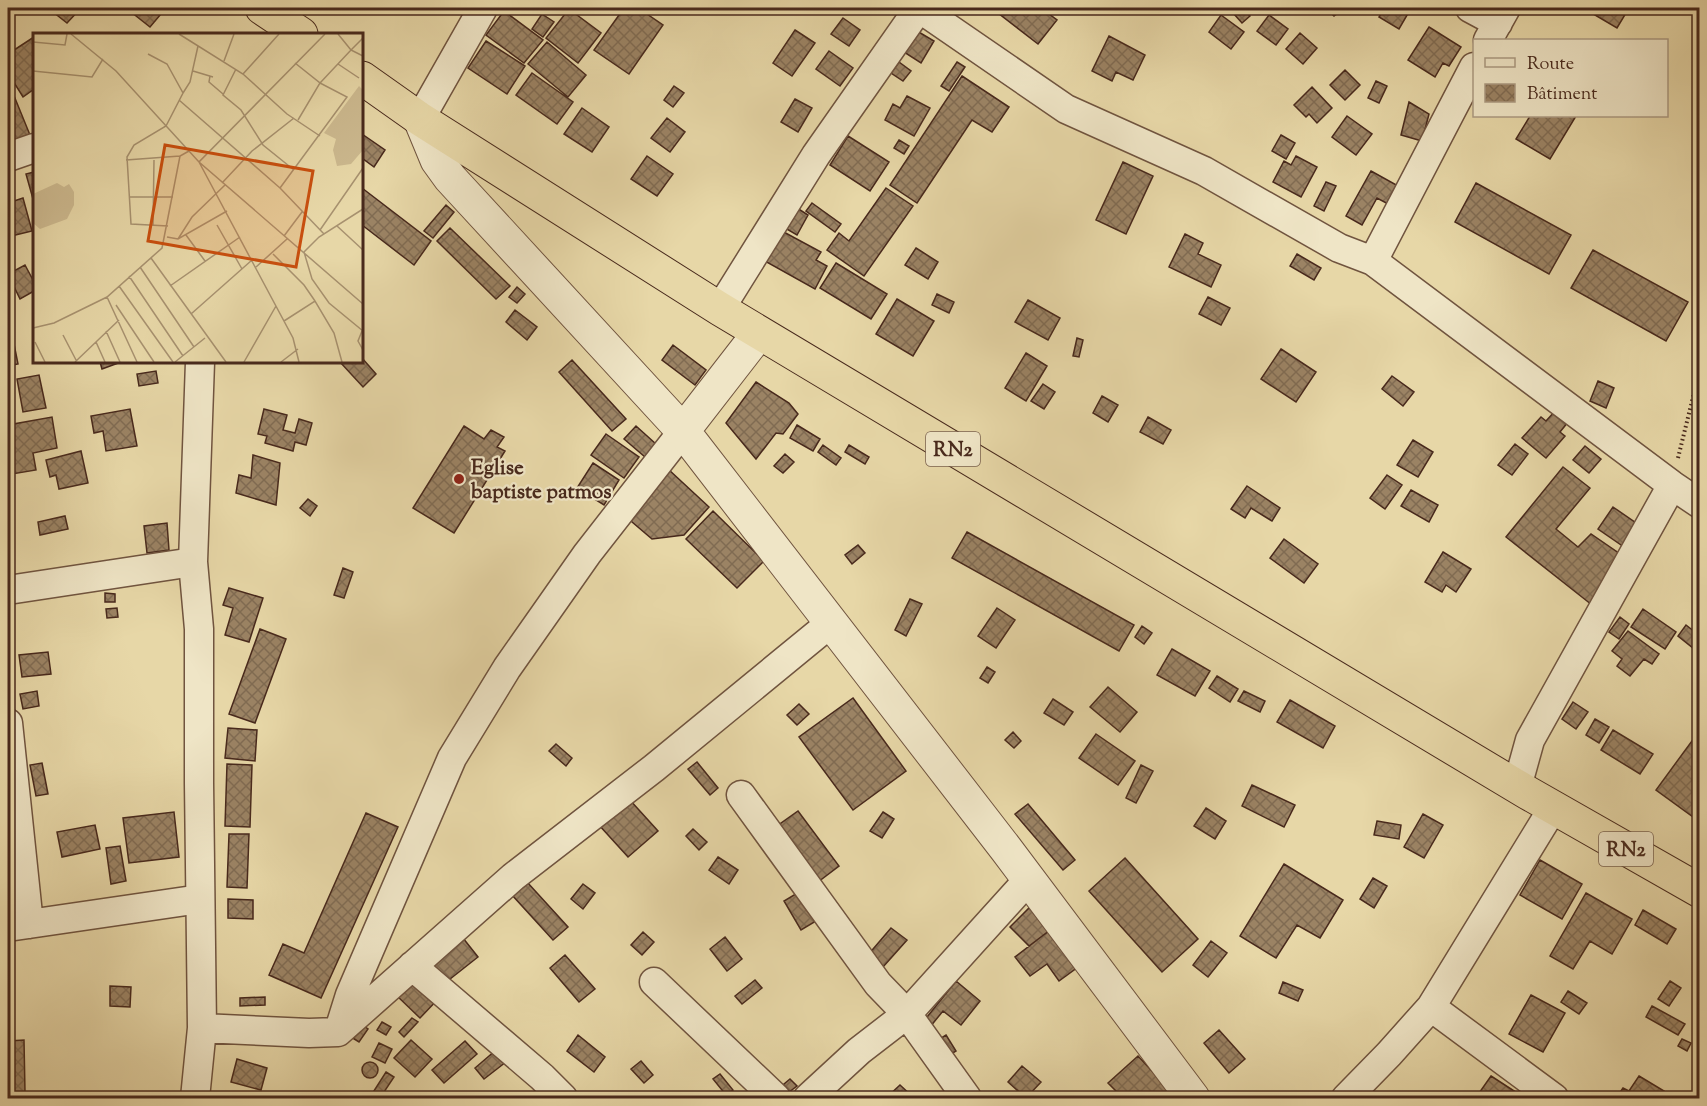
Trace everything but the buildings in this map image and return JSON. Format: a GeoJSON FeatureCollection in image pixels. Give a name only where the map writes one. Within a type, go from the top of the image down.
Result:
{"type":"FeatureCollection","features":[{"type":"Feature","properties":{"kind":"highway","name":"RN2"},"geometry":{"type":"LineString","coordinates":[[363,79],[420,119],[759,333],[1552,808],[1700,891]]}},
{"type":"Feature","properties":{"kind":"street"},"geometry":{"type":"LineString","coordinates":[[483,8],[420,119],[437,160],[450,178],[683,431],[1029,879],[1193,1098]]}},
{"type":"Feature","properties":{"kind":"street"},"geometry":{"type":"LineString","coordinates":[[720,309],[816,155],[919,8],[1066,109],[1204,171],[1339,248],[1373,261],[1700,504]]}},
{"type":"Feature","properties":{"kind":"street"},"geometry":{"type":"LineString","coordinates":[[1470,8],[1498,24]]}},
{"type":"Feature","properties":{"kind":"street"},"geometry":{"type":"LineString","coordinates":[[1373,261],[1473,69]]}},
{"type":"Feature","properties":{"kind":"street"},"geometry":{"type":"LineString","coordinates":[[8,157],[33,148]]}},
{"type":"Feature","properties":{"kind":"street"},"geometry":{"type":"LineString","coordinates":[[338,1032],[350,995],[452,758],[507,668],[587,554],[759,333]]}},
{"type":"Feature","properties":{"kind":"street"},"geometry":{"type":"LineString","coordinates":[[195,1098],[202,1028],[199,629],[194,562],[200,363]]}},
{"type":"Feature","properties":{"kind":"street"},"geometry":{"type":"LineString","coordinates":[[1517,787],[1530,740],[1672,485]]}},
{"type":"Feature","properties":{"kind":"street"},"geometry":{"type":"LineString","coordinates":[[8,590],[194,562]]}},
{"type":"Feature","properties":{"kind":"street"},"geometry":{"type":"LineString","coordinates":[[202,1028],[309,1033],[338,1032],[513,877],[654,768],[832,622]]}},
{"type":"Feature","properties":{"kind":"street"},"geometry":{"type":"LineString","coordinates":[[8,723],[18,926],[200,899]]}},
{"type":"Feature","properties":{"kind":"street"},"geometry":{"type":"LineString","coordinates":[[741,795],[878,984],[907,1014],[966,1098]]}},
{"type":"Feature","properties":{"kind":"street"},"geometry":{"type":"LineString","coordinates":[[1346,1098],[1431,1007],[1552,808]]}},
{"type":"Feature","properties":{"kind":"street"},"geometry":{"type":"LineString","coordinates":[[808,1098],[859,1051],[907,1014],[1029,879]]}},
{"type":"Feature","properties":{"kind":"street"},"geometry":{"type":"LineString","coordinates":[[412,966],[542,1077],[563,1098]]}},
{"type":"Feature","properties":{"kind":"street"},"geometry":{"type":"LineString","coordinates":[[654,982],[776,1098]]}},
{"type":"Feature","properties":{"kind":"street"},"geometry":{"type":"LineString","coordinates":[[1431,1007],[1554,1098]]}},
{"type":"Feature","properties":{"kind":"path"},"geometry":{"type":"LineString","coordinates":[[1672,485],[1700,375]]}},
{"type":"Feature","properties":{"kind":"place","name":"Eglise baptiste patmos"},"geometry":{"type":"Point","coordinates":[459,479]}}]}
